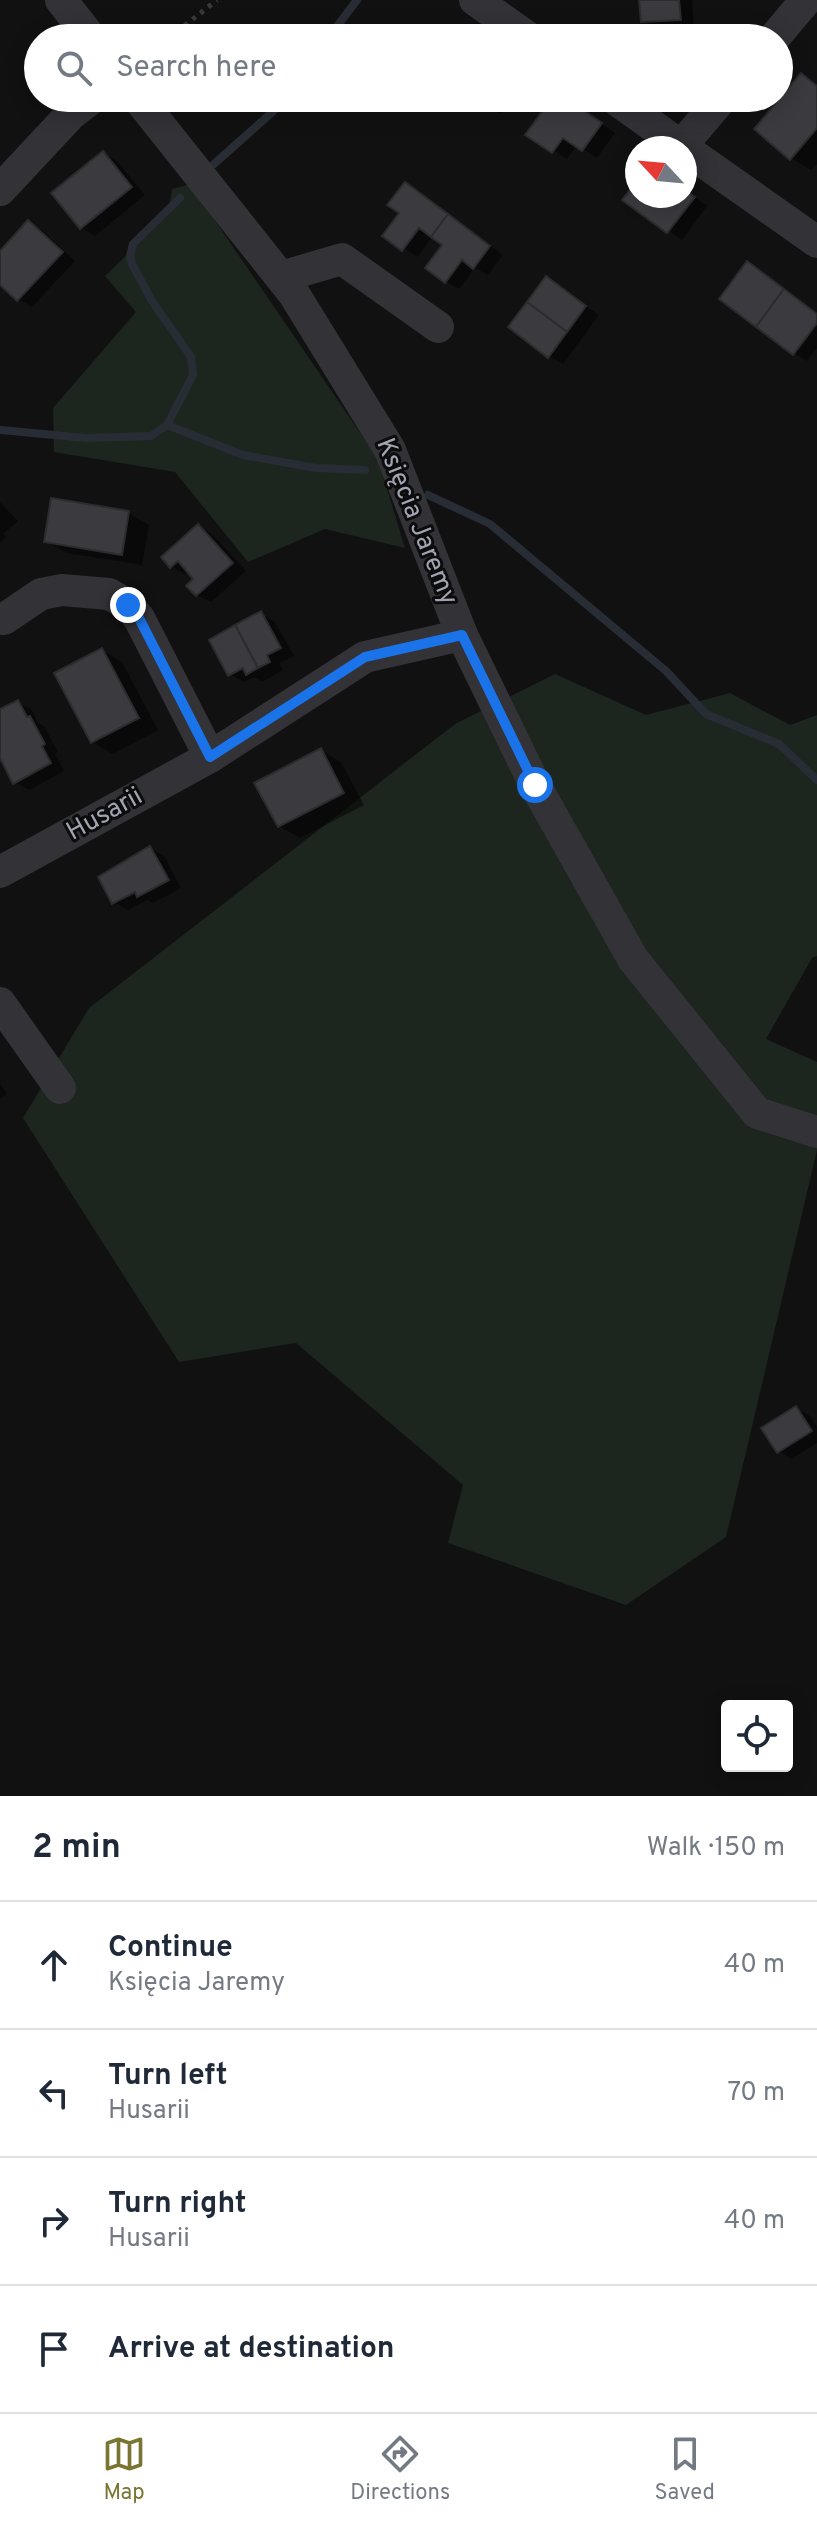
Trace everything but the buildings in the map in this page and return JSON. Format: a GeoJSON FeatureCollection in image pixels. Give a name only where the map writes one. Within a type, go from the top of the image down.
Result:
{"type":"FeatureCollection","features":[{"type":"Feature","properties":{"kind":"street"},"geometry":{"type":"LineString","coordinates":[[61,0],[80,24]]}},
{"type":"Feature","properties":{"kind":"street"},"geometry":{"type":"LineString","coordinates":[[475,0],[509,24]]}},
{"type":"Feature","properties":{"kind":"street"},"geometry":{"type":"LineString","coordinates":[[786,24],[806,0]]}},
{"type":"Feature","properties":{"kind":"street"},"geometry":{"type":"LineString","coordinates":[[0,190],[74,112]]}},
{"type":"Feature","properties":{"kind":"street","name":"Księcia Jaremy"},"geometry":{"type":"LineString","coordinates":[[149,112],[281,277],[390,450],[462,635],[535,785],[633,959],[757,1113],[817,1132]]}},
{"type":"Feature","properties":{"kind":"street"},"geometry":{"type":"LineString","coordinates":[[634,112],[667,136]]}},
{"type":"Feature","properties":{"kind":"street"},"geometry":{"type":"LineString","coordinates":[[693,136],[711,112]]}},
{"type":"Feature","properties":{"kind":"street"},"geometry":{"type":"LineString","coordinates":[[697,157],[817,242]]}},
{"type":"Feature","properties":{"kind":"street"},"geometry":{"type":"LineString","coordinates":[[281,277],[342,259],[438,327]]}},
{"type":"Feature","properties":{"kind":"street"},"geometry":{"type":"LineString","coordinates":[[4,619],[41,594],[62,590],[109,594],[128,605],[139,618],[210,757]]}},
{"type":"Feature","properties":{"kind":"street","name":"Husarii"},"geometry":{"type":"LineString","coordinates":[[0,872],[210,757],[365,657],[462,635]]}},
{"type":"Feature","properties":{"kind":"street"},"geometry":{"type":"LineString","coordinates":[[0,1003],[60,1088]]}},
{"type":"Feature","properties":{"kind":"path"},"geometry":{"type":"LineString","coordinates":[[187,24],[217,0]]}},
{"type":"Feature","properties":{"kind":"shaded area"},"geometry":{"type":"Polygon","coordinates":[[[190,184],[378,459],[405,548],[325,529],[248,562],[175,472],[54,452],[53,408],[136,312],[105,276],[168,215],[172,189],[190,184]]]}},
{"type":"Feature","properties":{"kind":"shaded area"},"geometry":{"type":"Polygon","coordinates":[[[555,674],[646,715],[730,693],[790,725],[817,715],[817,956],[812,958],[766,1039],[817,1062],[817,1150],[726,1537],[626,1605],[448,1543],[463,1485],[296,1343],[179,1362],[23,1118],[89,1008],[455,724],[555,674]]]}},
{"type":"Feature","properties":{"kind":"waterway"},"geometry":{"type":"LineString","coordinates":[[339,24],[357,0]]}},
{"type":"Feature","properties":{"kind":"waterway"},"geometry":{"type":"LineString","coordinates":[[214,164],[272,112]]}},
{"type":"Feature","properties":{"kind":"waterway"},"geometry":{"type":"LineString","coordinates":[[0,430],[86,438],[151,436],[167,425],[193,375],[191,357],[152,301],[130,256],[133,244],[180,198]]}},
{"type":"Feature","properties":{"kind":"waterway"},"geometry":{"type":"LineString","coordinates":[[167,425],[243,455],[316,468],[365,470]]}},
{"type":"Feature","properties":{"kind":"waterway"},"geometry":{"type":"LineString","coordinates":[[428,495],[490,524],[666,671],[706,714],[779,744],[817,780]]}},
{"type":"Feature","properties":{"kind":"route"},"geometry":{"type":"LineString","coordinates":[[128,605],[139,618],[210,757],[365,657],[462,635],[535,785]]}}]}
